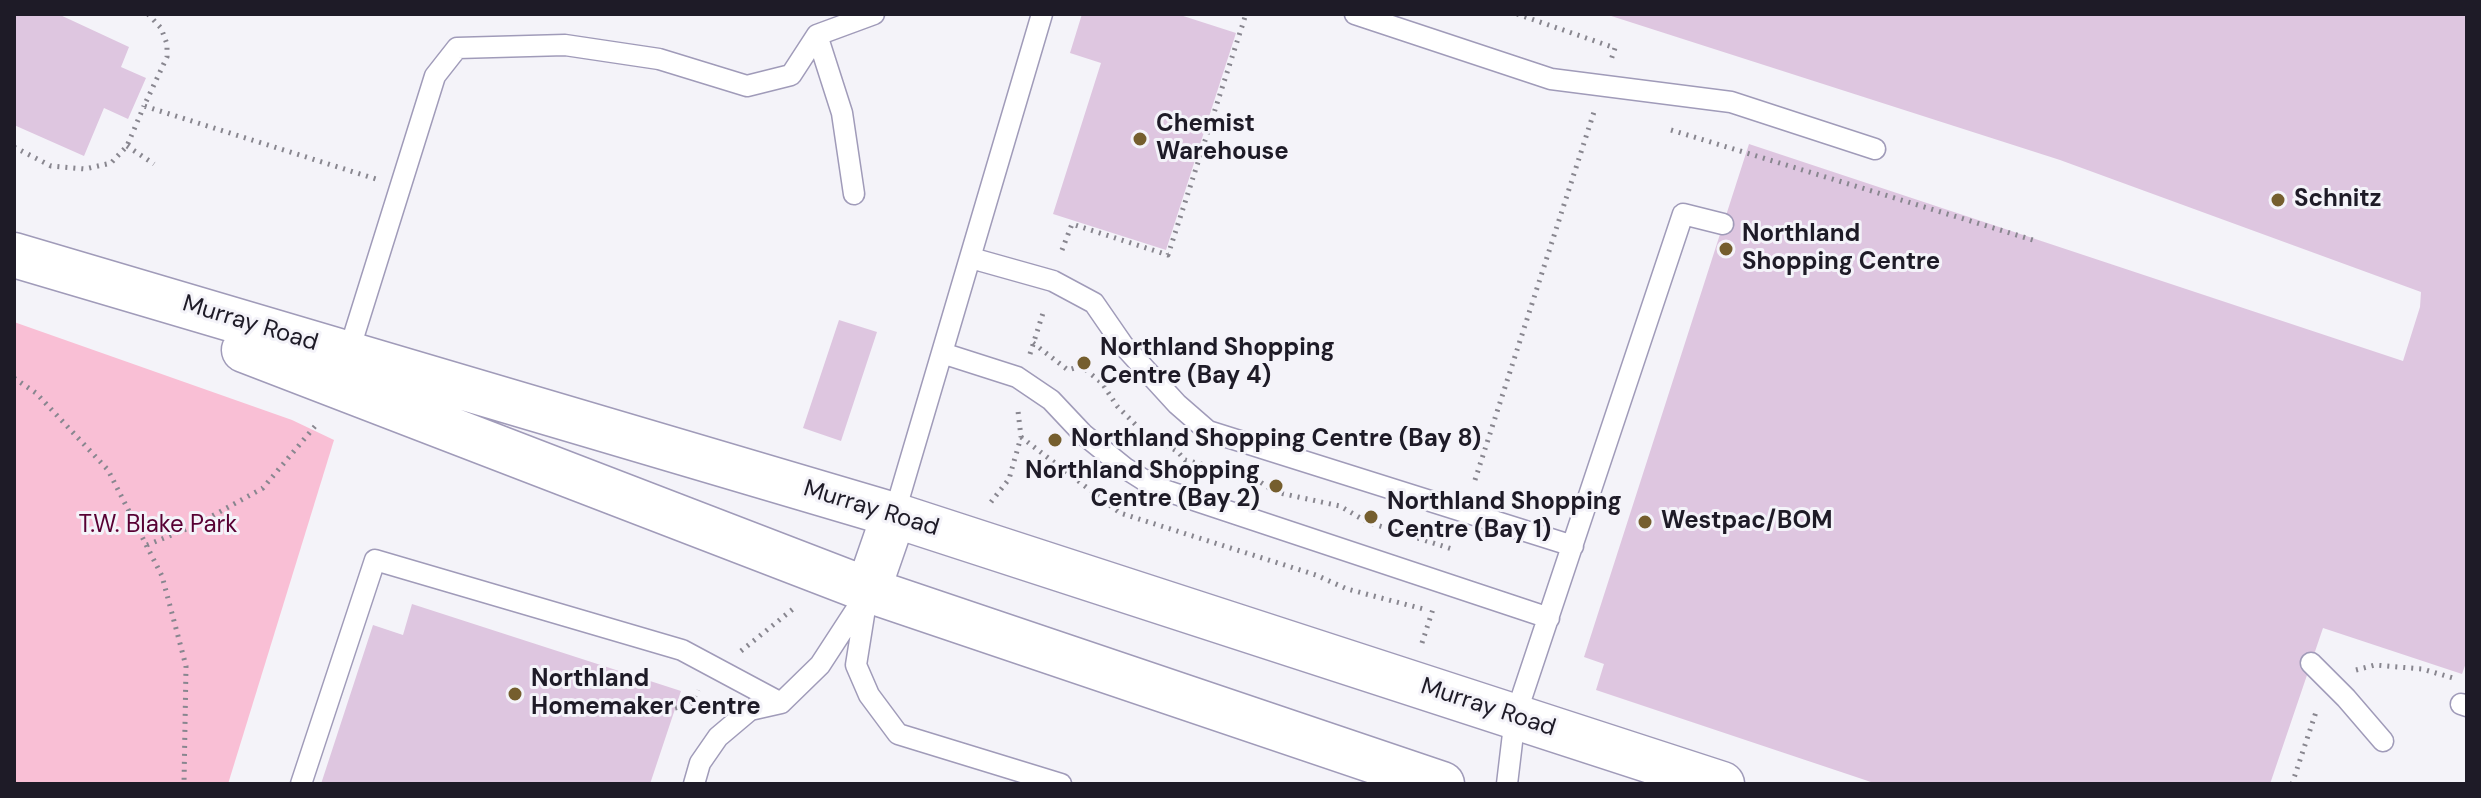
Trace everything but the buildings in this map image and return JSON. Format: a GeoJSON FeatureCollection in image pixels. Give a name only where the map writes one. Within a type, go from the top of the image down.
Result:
{"type":"FeatureCollection","features":[{"type":"Feature","properties":{"kind":"main road","name":"Murray Road"},"geometry":{"type":"LineString","coordinates":[[14,255],[894,515],[1722,784]]}},
{"type":"Feature","properties":{"kind":"main road","name":"Murray Road"},"geometry":{"type":"LineString","coordinates":[[14,262],[868,590],[1442,784]]}},
{"type":"Feature","properties":{"kind":"main road"},"geometry":{"type":"LineString","coordinates":[[868,590],[894,515]]}},
{"type":"Feature","properties":{"kind":"lane"},"geometry":{"type":"LineString","coordinates":[[348,354],[435,76],[457,48],[565,45],[659,59],[747,86],[791,75],[817,35],[874,14]]}},
{"type":"Feature","properties":{"kind":"lane"},"geometry":{"type":"LineString","coordinates":[[894,515],[1042,14]]}},
{"type":"Feature","properties":{"kind":"lane"},"geometry":{"type":"LineString","coordinates":[[1355,14],[1551,79],[1731,102],[1875,149]]}},
{"type":"Feature","properties":{"kind":"lane"},"geometry":{"type":"LineString","coordinates":[[817,35],[842,113],[854,194]]}},
{"type":"Feature","properties":{"kind":"lane"},"geometry":{"type":"LineString","coordinates":[[1507,784],[1515,717],[1683,214],[1723,224]]}},
{"type":"Feature","properties":{"kind":"lane"},"geometry":{"type":"LineString","coordinates":[[971,258],[1053,281],[1094,303],[1123,345],[1177,404],[1208,431],[1573,546]]}},
{"type":"Feature","properties":{"kind":"lane"},"geometry":{"type":"LineString","coordinates":[[942,353],[1017,377],[1051,400],[1083,434],[1125,468],[1155,487],[1549,618]]}},
{"type":"Feature","properties":{"kind":"lane"},"geometry":{"type":"LineString","coordinates":[[301,784],[375,560],[682,650],[781,703]]}},
{"type":"Feature","properties":{"kind":"lane"},"geometry":{"type":"LineString","coordinates":[[694,784],[700,763],[718,737],[750,710],[781,703],[820,665],[868,590]]}},
{"type":"Feature","properties":{"kind":"lane"},"geometry":{"type":"LineString","coordinates":[[868,590],[856,665],[869,695],[898,734],[1061,784]]}},
{"type":"Feature","properties":{"kind":"lane"},"geometry":{"type":"LineString","coordinates":[[2311,663],[2383,741]]}},
{"type":"Feature","properties":{"kind":"path"},"geometry":{"type":"LineString","coordinates":[[14,147],[51,166],[85,169],[111,163],[127,146],[167,57],[167,44],[161,28],[148,14]]}},
{"type":"Feature","properties":{"kind":"path"},"geometry":{"type":"LineString","coordinates":[[1062,250],[1072,224],[1168,255],[1246,14]]}},
{"type":"Feature","properties":{"kind":"path"},"geometry":{"type":"LineString","coordinates":[[1475,480],[1615,48],[1517,14]]}},
{"type":"Feature","properties":{"kind":"path"},"geometry":{"type":"LineString","coordinates":[[144,106],[389,183]]}},
{"type":"Feature","properties":{"kind":"path"},"geometry":{"type":"LineString","coordinates":[[1671,130],[2033,240]]}},
{"type":"Feature","properties":{"kind":"path"},"geometry":{"type":"LineString","coordinates":[[127,146],[154,164]]}},
{"type":"Feature","properties":{"kind":"path"},"geometry":{"type":"LineString","coordinates":[[1028,358],[1043,313]]}},
{"type":"Feature","properties":{"kind":"path"},"geometry":{"type":"LineString","coordinates":[[14,378],[36,393],[108,470],[162,576],[186,666],[184,784]]}},
{"type":"Feature","properties":{"kind":"path"},"geometry":{"type":"LineString","coordinates":[[991,502],[1009,479],[1021,437],[1016,400]]}},
{"type":"Feature","properties":{"kind":"path"},"geometry":{"type":"LineString","coordinates":[[147,545],[194,526],[263,488],[316,425]]}},
{"type":"Feature","properties":{"kind":"path"},"geometry":{"type":"LineString","coordinates":[[1422,643],[1435,602]]}},
{"type":"Feature","properties":{"kind":"path"},"geometry":{"type":"LineString","coordinates":[[2355,670],[2375,665],[2422,669],[2467,682]]}},
{"type":"Feature","properties":{"kind":"path"},"geometry":{"type":"LineString","coordinates":[[2292,784],[2318,705]]}},
{"type":"Feature","properties":{"kind":"green space","name":"T.W. Blake Park"},"geometry":{"type":"Polygon","coordinates":[[[14,322],[292,420],[334,440],[228,784],[14,784],[14,322]]]}},
{"type":"Feature","properties":{"kind":"place","name":"Chemist Warehouse"},"geometry":{"type":"Point","coordinates":[1140,139]}},
{"type":"Feature","properties":{"kind":"place","name":"Schnitz"},"geometry":{"type":"Point","coordinates":[2278,200]}},
{"type":"Feature","properties":{"kind":"place","name":"Northland Shopping Centre"},"geometry":{"type":"Point","coordinates":[1726,249]}},
{"type":"Feature","properties":{"kind":"place","name":"Northland Shopping Centre (Bay 4)"},"geometry":{"type":"Point","coordinates":[1084,363]}},
{"type":"Feature","properties":{"kind":"place","name":"Northland Shopping Centre (Bay 8)"},"geometry":{"type":"Point","coordinates":[1055,440]}},
{"type":"Feature","properties":{"kind":"place","name":"Northland Shopping Centre (Bay 2)"},"geometry":{"type":"Point","coordinates":[1276,486]}},
{"type":"Feature","properties":{"kind":"place","name":"Northland Shopping Centre (Bay 1)"},"geometry":{"type":"Point","coordinates":[1371,517]}},
{"type":"Feature","properties":{"kind":"place","name":"Westpac/BOM"},"geometry":{"type":"Point","coordinates":[1645,522]}},
{"type":"Feature","properties":{"kind":"place","name":"Northland Homemaker Centre"},"geometry":{"type":"Point","coordinates":[515,694]}}]}
